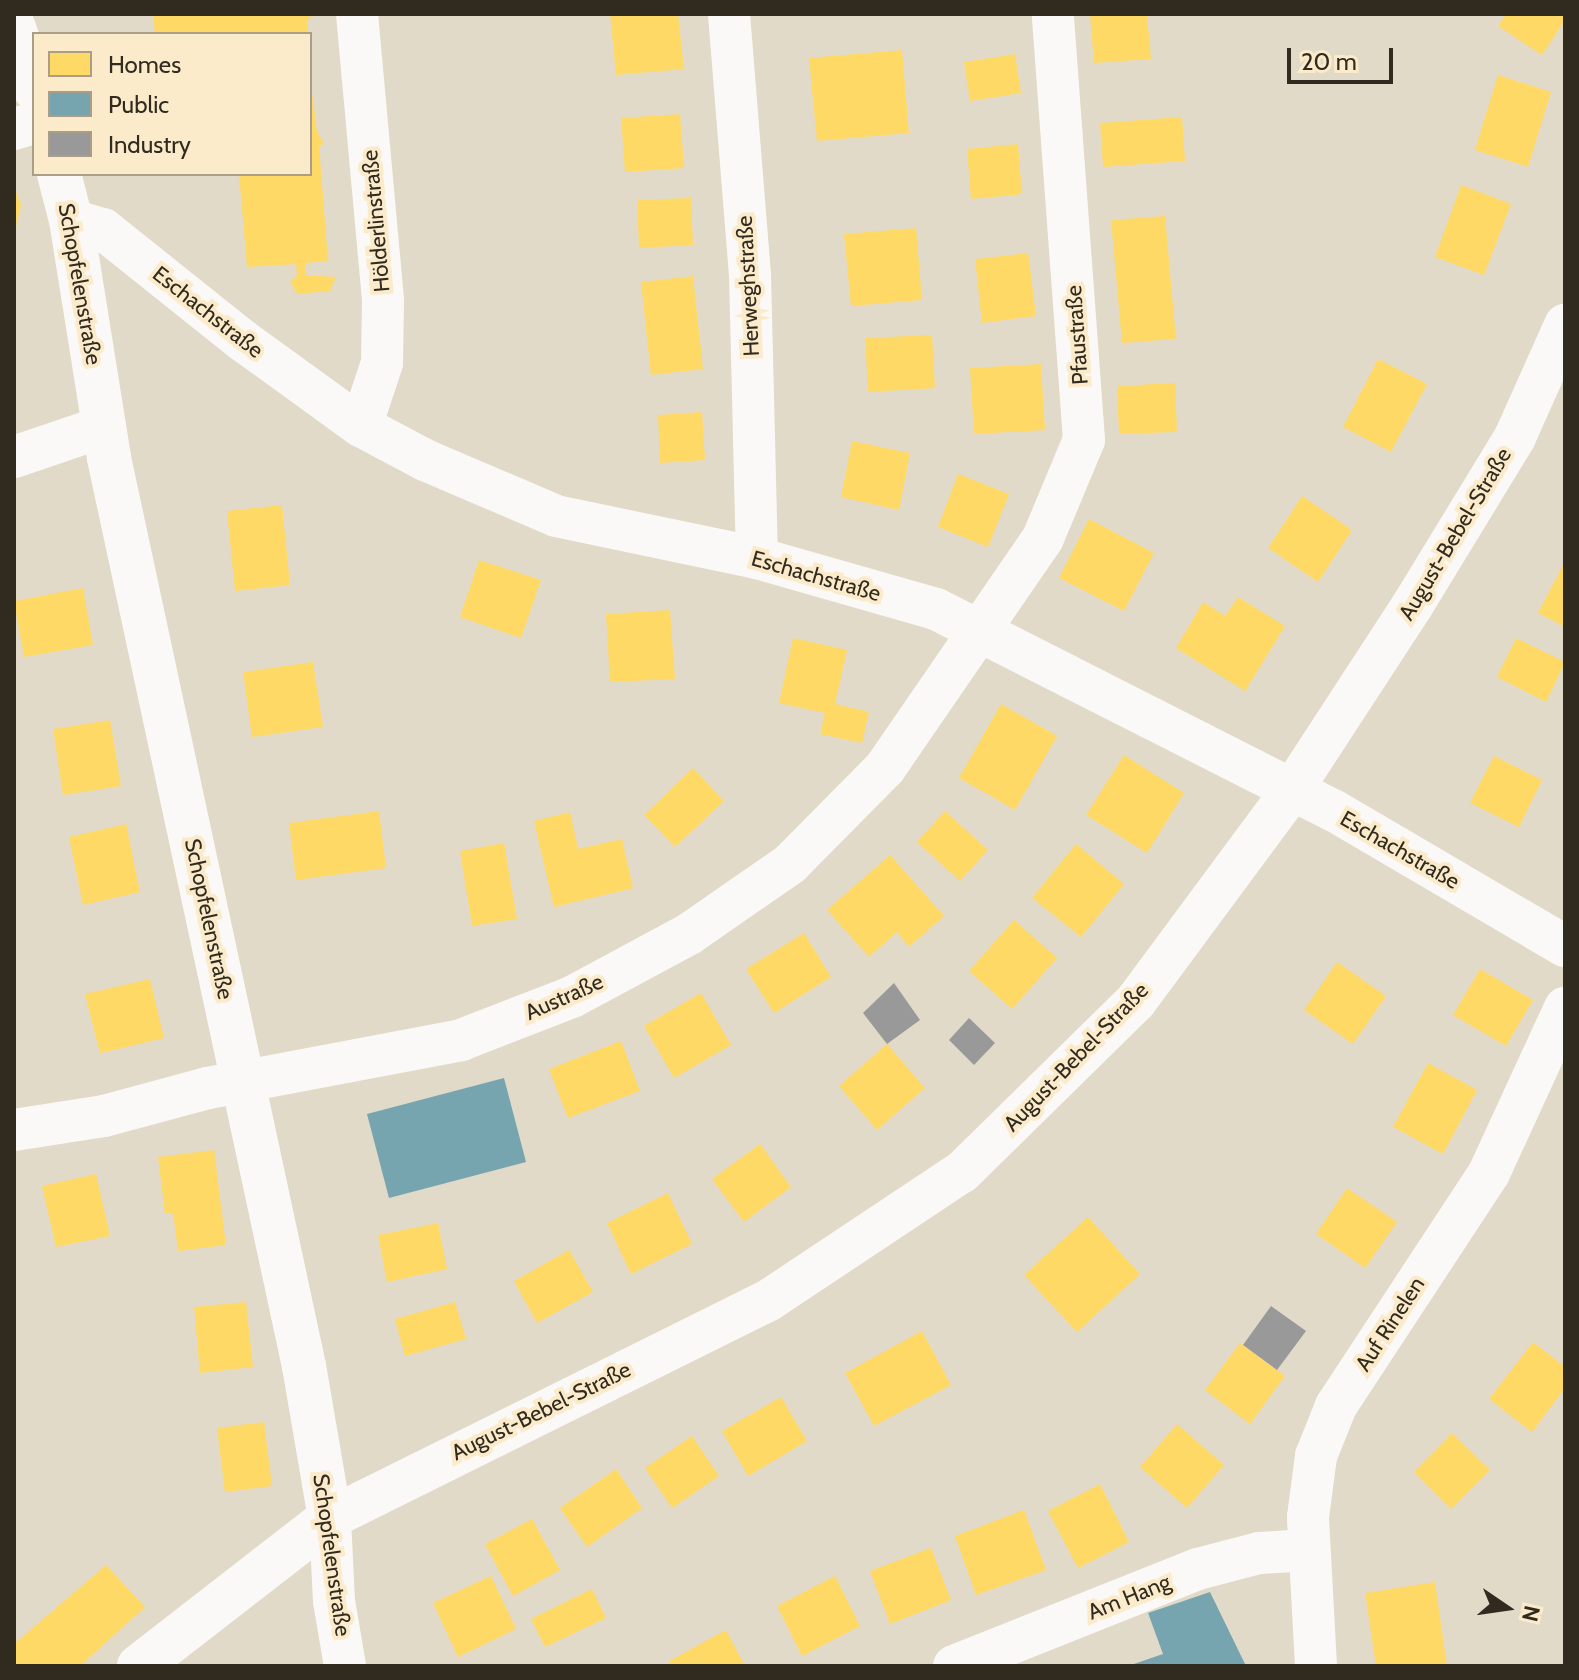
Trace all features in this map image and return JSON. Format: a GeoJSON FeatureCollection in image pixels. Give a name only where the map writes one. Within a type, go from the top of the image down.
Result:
{"type":"FeatureCollection","features":[{"type":"Feature","properties":{"kind":"street","name":"Hölderlinstraße"},"geometry":{"type":"LineString","coordinates":[[357,14],[383,301],[382,363],[361,426]]}},
{"type":"Feature","properties":{"kind":"street","name":"Herweghstraße"},"geometry":{"type":"LineString","coordinates":[[729,14],[750,274],[757,558]]}},
{"type":"Feature","properties":{"kind":"street","name":"Pfaustraße"},"geometry":{"type":"LineString","coordinates":[[982,629],[1043,538],[1084,440],[1053,14]]}},
{"type":"Feature","properties":{"kind":"street"},"geometry":{"type":"LineString","coordinates":[[14,28],[32,82]]}},
{"type":"Feature","properties":{"kind":"street","name":"Schopfelenstraße"},"geometry":{"type":"LineString","coordinates":[[60,176],[71,220],[105,426],[304,1366],[330,1518],[334,1601],[345,1666]]}},
{"type":"Feature","properties":{"kind":"street","name":"Eschachstraße"},"geometry":{"type":"LineString","coordinates":[[71,220],[103,229],[242,340],[361,426],[425,460],[556,516],[757,558],[936,609],[982,629],[1292,790],[1565,946]]}},
{"type":"Feature","properties":{"kind":"street","name":"August-Bebel-Straße"},"geometry":{"type":"LineString","coordinates":[[330,1518],[769,1300],[962,1172],[1136,1001],[1292,790],[1515,437],[1565,325]]}},
{"type":"Feature","properties":{"kind":"street"},"geometry":{"type":"LineString","coordinates":[[14,457],[105,426]]}},
{"type":"Feature","properties":{"kind":"street","name":"Austraße"},"geometry":{"type":"LineString","coordinates":[[14,1130],[104,1116],[244,1082],[461,1040],[572,997],[689,934],[790,864],[885,768],[982,629]]}},
{"type":"Feature","properties":{"kind":"street","name":"Auf Rinelen"},"geometry":{"type":"LineString","coordinates":[[1316,1666],[1308,1517],[1316,1456],[1336,1406],[1489,1173],[1565,1008]]}},
{"type":"Feature","properties":{"kind":"street"},"geometry":{"type":"LineString","coordinates":[[139,1666],[330,1518]]}},
{"type":"Feature","properties":{"kind":"street","name":"Am Hang"},"geometry":{"type":"LineString","coordinates":[[954,1666],[1198,1569],[1259,1553],[1309,1550]]}},
{"type":"Feature","properties":{"kind":"building: Homes"},"geometry":{"type":"Polygon","coordinates":[[[153,14],[312,16],[307,19],[308,32],[155,32],[153,14]]]}},
{"type":"Feature","properties":{"kind":"building: Homes"},"geometry":{"type":"Polygon","coordinates":[[[610,14],[678,14],[684,69],[616,75],[610,14]]]}},
{"type":"Feature","properties":{"kind":"building: Homes"},"geometry":{"type":"Polygon","coordinates":[[[1090,14],[1147,14],[1151,59],[1094,63],[1090,14]]]}},
{"type":"Feature","properties":{"kind":"building: Homes"},"geometry":{"type":"Polygon","coordinates":[[[1506,14],[1565,14],[1565,20],[1542,55],[1498,26],[1506,14]]]}},
{"type":"Feature","properties":{"kind":"building: Homes"},"geometry":{"type":"Polygon","coordinates":[[[902,50],[909,133],[817,141],[809,58],[902,50]]]}},
{"type":"Feature","properties":{"kind":"building: Homes"},"geometry":{"type":"Polygon","coordinates":[[[1015,54],[1021,93],[970,101],[964,62],[1015,54]]]}},
{"type":"Feature","properties":{"kind":"building: Homes"},"geometry":{"type":"Polygon","coordinates":[[[1498,75],[1551,92],[1528,167],[1475,150],[1498,75]]]}},
{"type":"Feature","properties":{"kind":"building: Homes"},"geometry":{"type":"Polygon","coordinates":[[[312,93],[317,131],[324,144],[319,146],[328,261],[305,263],[306,275],[336,277],[330,291],[297,294],[290,281],[297,276],[296,264],[247,267],[239,176],[312,176],[312,93]]]}},
{"type":"Feature","properties":{"kind":"building: Homes"},"geometry":{"type":"Polygon","coordinates":[[[680,114],[684,168],[625,172],[621,118],[680,114]]]}},
{"type":"Feature","properties":{"kind":"building: Homes"},"geometry":{"type":"Polygon","coordinates":[[[1182,117],[1185,161],[1103,167],[1100,123],[1182,117]]]}},
{"type":"Feature","properties":{"kind":"building: Homes"},"geometry":{"type":"Polygon","coordinates":[[[1018,144],[1022,194],[971,199],[967,149],[1018,144]]]}},
{"type":"Feature","properties":{"kind":"building: Homes"},"geometry":{"type":"Polygon","coordinates":[[[1461,185],[1511,204],[1484,275],[1435,257],[1461,185]]]}},
{"type":"Feature","properties":{"kind":"building: Homes"},"geometry":{"type":"Polygon","coordinates":[[[14,186],[21,205],[15,231],[14,231],[14,186]]]}},
{"type":"Feature","properties":{"kind":"building: Homes"},"geometry":{"type":"Polygon","coordinates":[[[691,198],[693,245],[639,248],[637,200],[691,198]]]}},
{"type":"Feature","properties":{"kind":"building: Homes"},"geometry":{"type":"Polygon","coordinates":[[[1165,216],[1176,339],[1122,343],[1111,220],[1165,216]]]}},
{"type":"Feature","properties":{"kind":"building: Homes"},"geometry":{"type":"Polygon","coordinates":[[[916,228],[922,300],[851,306],[844,234],[916,228]]]}},
{"type":"Feature","properties":{"kind":"building: Homes"},"geometry":{"type":"Polygon","coordinates":[[[1028,253],[1036,316],[982,323],[975,259],[1028,253]]]}},
{"type":"Feature","properties":{"kind":"building: Homes"},"geometry":{"type":"Polygon","coordinates":[[[693,276],[703,369],[651,375],[641,282],[693,276]]]}},
{"type":"Feature","properties":{"kind":"building: Homes"},"geometry":{"type":"Polygon","coordinates":[[[932,335],[935,388],[868,392],[865,338],[932,335]]]}},
{"type":"Feature","properties":{"kind":"building: Homes"},"geometry":{"type":"Polygon","coordinates":[[[1378,359],[1427,384],[1391,452],[1343,427],[1378,359]]]}},
{"type":"Feature","properties":{"kind":"building: Homes"},"geometry":{"type":"Polygon","coordinates":[[[1041,364],[1045,430],[974,434],[970,368],[1041,364]]]}},
{"type":"Feature","properties":{"kind":"building: Homes"},"geometry":{"type":"Polygon","coordinates":[[[1175,383],[1177,432],[1119,434],[1117,386],[1175,383]]]}},
{"type":"Feature","properties":{"kind":"building: Homes"},"geometry":{"type":"Polygon","coordinates":[[[702,412],[705,460],[660,463],[658,415],[702,412]]]}},
{"type":"Feature","properties":{"kind":"building: Homes"},"geometry":{"type":"Polygon","coordinates":[[[852,441],[910,453],[899,510],[841,497],[852,441]]]}},
{"type":"Feature","properties":{"kind":"building: Homes"},"geometry":{"type":"Polygon","coordinates":[[[958,474],[1009,494],[988,547],[938,527],[958,474]]]}},
{"type":"Feature","properties":{"kind":"building: Homes"},"geometry":{"type":"Polygon","coordinates":[[[1302,496],[1352,530],[1318,582],[1268,548],[1302,496]]]}},
{"type":"Feature","properties":{"kind":"building: Homes"},"geometry":{"type":"Polygon","coordinates":[[[282,505],[290,585],[235,591],[227,511],[282,505]]]}},
{"type":"Feature","properties":{"kind":"building: Homes"},"geometry":{"type":"Polygon","coordinates":[[[1089,519],[1154,553],[1124,611],[1059,578],[1089,519]]]}},
{"type":"Feature","properties":{"kind":"building: Homes"},"geometry":{"type":"Polygon","coordinates":[[[479,560],[541,580],[521,638],[460,617],[479,560]]]}},
{"type":"Feature","properties":{"kind":"building: Homes"},"geometry":{"type":"Polygon","coordinates":[[[1565,561],[1565,627],[1538,613],[1565,561]]]}},
{"type":"Feature","properties":{"kind":"building: Homes"},"geometry":{"type":"Polygon","coordinates":[[[83,588],[93,645],[24,657],[14,601],[83,588]]]}},
{"type":"Feature","properties":{"kind":"building: Homes"},"geometry":{"type":"Polygon","coordinates":[[[1238,597],[1285,626],[1245,691],[1176,648],[1203,602],[1225,616],[1238,597]]]}},
{"type":"Feature","properties":{"kind":"building: Homes"},"geometry":{"type":"Polygon","coordinates":[[[670,610],[675,679],[610,682],[606,614],[670,610]]]}},
{"type":"Feature","properties":{"kind":"building: Homes"},"geometry":{"type":"Polygon","coordinates":[[[793,638],[847,650],[835,704],[869,712],[862,743],[820,734],[825,713],[779,703],[793,638]]]}},
{"type":"Feature","properties":{"kind":"building: Homes"},"geometry":{"type":"Polygon","coordinates":[[[1516,638],[1565,662],[1546,702],[1497,677],[1516,638]]]}},
{"type":"Feature","properties":{"kind":"building: Homes"},"geometry":{"type":"Polygon","coordinates":[[[313,662],[323,727],[252,737],[243,672],[313,662]]]}},
{"type":"Feature","properties":{"kind":"building: Homes"},"geometry":{"type":"Polygon","coordinates":[[[1001,704],[1057,736],[1015,810],[959,778],[1001,704]]]}},
{"type":"Feature","properties":{"kind":"building: Homes"},"geometry":{"type":"Polygon","coordinates":[[[110,720],[121,786],[63,795],[53,729],[110,720]]]}},
{"type":"Feature","properties":{"kind":"building: Homes"},"geometry":{"type":"Polygon","coordinates":[[[1124,755],[1184,793],[1147,853],[1086,815],[1124,755]]]}},
{"type":"Feature","properties":{"kind":"building: Homes"},"geometry":{"type":"Polygon","coordinates":[[[1494,756],[1542,780],[1519,827],[1470,803],[1494,756]]]}},
{"type":"Feature","properties":{"kind":"building: Homes"},"geometry":{"type":"Polygon","coordinates":[[[693,768],[724,801],[675,847],[644,815],[693,768]]]}},
{"type":"Feature","properties":{"kind":"building: Homes"},"geometry":{"type":"Polygon","coordinates":[[[379,811],[386,868],[296,880],[289,823],[379,811]]]}},
{"type":"Feature","properties":{"kind":"building: Homes"},"geometry":{"type":"Polygon","coordinates":[[[945,811],[988,850],[960,881],[917,842],[945,811]]]}},
{"type":"Feature","properties":{"kind":"building: Homes"},"geometry":{"type":"Polygon","coordinates":[[[570,812],[578,849],[622,839],[633,888],[554,907],[534,821],[570,812]]]}},
{"type":"Feature","properties":{"kind":"building: Homes"},"geometry":{"type":"Polygon","coordinates":[[[126,824],[140,892],[83,905],[69,837],[126,824]]]}},
{"type":"Feature","properties":{"kind":"building: Homes"},"geometry":{"type":"Polygon","coordinates":[[[504,843],[517,919],[472,926],[460,851],[504,843]]]}},
{"type":"Feature","properties":{"kind":"building: Homes"},"geometry":{"type":"Polygon","coordinates":[[[1076,844],[1124,884],[1081,937],[1032,898],[1076,844]]]}},
{"type":"Feature","properties":{"kind":"building: Homes"},"geometry":{"type":"Polygon","coordinates":[[[890,855],[944,916],[909,947],[897,932],[869,957],[827,910],[890,855]]]}},
{"type":"Feature","properties":{"kind":"building: Homes"},"geometry":{"type":"Polygon","coordinates":[[[1014,920],[1057,958],[1012,1009],[969,971],[1014,920]]]}},
{"type":"Feature","properties":{"kind":"building: Homes"},"geometry":{"type":"Polygon","coordinates":[[[804,933],[831,977],[774,1013],[746,969],[804,933]]]}},
{"type":"Feature","properties":{"kind":"building: Homes"},"geometry":{"type":"Polygon","coordinates":[[[1337,962],[1386,996],[1353,1044],[1304,1010],[1337,962]]]}},
{"type":"Feature","properties":{"kind":"building: Homes"},"geometry":{"type":"Polygon","coordinates":[[[1480,969],[1533,1000],[1506,1046],[1453,1015],[1480,969]]]}},
{"type":"Feature","properties":{"kind":"building: Homes"},"geometry":{"type":"Polygon","coordinates":[[[150,979],[164,1038],[100,1053],[85,994],[150,979]]]}},
{"type":"Feature","properties":{"kind":"building: Homes"},"geometry":{"type":"Polygon","coordinates":[[[701,993],[731,1045],[674,1078],[644,1026],[701,993]]]}},
{"type":"Feature","properties":{"kind":"building: Homes"},"geometry":{"type":"Polygon","coordinates":[[[621,1041],[640,1091],[568,1118],[549,1069],[621,1041]]]}},
{"type":"Feature","properties":{"kind":"building: Homes"},"geometry":{"type":"Polygon","coordinates":[[[887,1044],[925,1088],[877,1130],[839,1086],[887,1044]]]}},
{"type":"Feature","properties":{"kind":"building: Homes"},"geometry":{"type":"Polygon","coordinates":[[[1428,1063],[1477,1090],[1443,1154],[1393,1127],[1428,1063]]]}},
{"type":"Feature","properties":{"kind":"building: Homes"},"geometry":{"type":"Polygon","coordinates":[[[760,1144],[791,1187],[744,1222],[712,1179],[760,1144]]]}},
{"type":"Feature","properties":{"kind":"building: Homes"},"geometry":{"type":"Polygon","coordinates":[[[214,1150],[226,1245],[178,1251],[173,1213],[165,1214],[158,1157],[214,1150]]]}},
{"type":"Feature","properties":{"kind":"building: Homes"},"geometry":{"type":"Polygon","coordinates":[[[96,1174],[110,1236],[56,1247],[42,1186],[96,1174]]]}},
{"type":"Feature","properties":{"kind":"building: Homes"},"geometry":{"type":"Polygon","coordinates":[[[1347,1188],[1397,1222],[1365,1268],[1316,1234],[1347,1188]]]}},
{"type":"Feature","properties":{"kind":"building: Homes"},"geometry":{"type":"Polygon","coordinates":[[[668,1193],[692,1244],[631,1274],[607,1223],[668,1193]]]}},
{"type":"Feature","properties":{"kind":"building: Homes"},"geometry":{"type":"Polygon","coordinates":[[[1088,1217],[1140,1274],[1077,1332],[1024,1275],[1088,1217]]]}},
{"type":"Feature","properties":{"kind":"building: Homes"},"geometry":{"type":"Polygon","coordinates":[[[438,1223],[447,1269],[387,1282],[378,1235],[438,1223]]]}},
{"type":"Feature","properties":{"kind":"building: Homes"},"geometry":{"type":"Polygon","coordinates":[[[569,1250],[593,1292],[537,1323],[514,1281],[569,1250]]]}},
{"type":"Feature","properties":{"kind":"building: Homes"},"geometry":{"type":"Polygon","coordinates":[[[246,1302],[253,1367],[200,1373],[194,1307],[246,1302]]]}},
{"type":"Feature","properties":{"kind":"building: Homes"},"geometry":{"type":"Polygon","coordinates":[[[455,1302],[466,1339],[405,1356],[395,1319],[455,1302]]]}},
{"type":"Feature","properties":{"kind":"building: Homes"},"geometry":{"type":"Polygon","coordinates":[[[922,1331],[951,1385],[874,1426],[845,1373],[922,1331]]]}},
{"type":"Feature","properties":{"kind":"building: Homes"},"geometry":{"type":"Polygon","coordinates":[[[1533,1342],[1565,1367],[1565,1388],[1532,1432],[1489,1399],[1533,1342]]]}},
{"type":"Feature","properties":{"kind":"building: Homes"},"geometry":{"type":"Polygon","coordinates":[[[1240,1343],[1285,1376],[1250,1424],[1205,1390],[1240,1343]]]}},
{"type":"Feature","properties":{"kind":"building: Homes"},"geometry":{"type":"Polygon","coordinates":[[[781,1397],[807,1441],[748,1476],[722,1431],[781,1397]]]}},
{"type":"Feature","properties":{"kind":"building: Homes"},"geometry":{"type":"Polygon","coordinates":[[[264,1422],[272,1486],[225,1492],[217,1428],[264,1422]]]}},
{"type":"Feature","properties":{"kind":"building: Homes"},"geometry":{"type":"Polygon","coordinates":[[[1177,1424],[1224,1465],[1187,1508],[1140,1467],[1177,1424]]]}},
{"type":"Feature","properties":{"kind":"building: Homes"},"geometry":{"type":"Polygon","coordinates":[[[1452,1433],[1490,1470],[1451,1509],[1414,1472],[1452,1433]]]}},
{"type":"Feature","properties":{"kind":"building: Homes"},"geometry":{"type":"Polygon","coordinates":[[[692,1436],[719,1476],[672,1508],[645,1468],[692,1436]]]}},
{"type":"Feature","properties":{"kind":"building: Homes"},"geometry":{"type":"Polygon","coordinates":[[[616,1469],[642,1508],[587,1547],[560,1508],[616,1469]]]}},
{"type":"Feature","properties":{"kind":"building: Homes"},"geometry":{"type":"Polygon","coordinates":[[[1100,1484],[1129,1542],[1078,1568],[1048,1511],[1100,1484]]]}},
{"type":"Feature","properties":{"kind":"building: Homes"},"geometry":{"type":"Polygon","coordinates":[[[1024,1510],[1046,1570],[976,1595],[955,1536],[1024,1510]]]}},
{"type":"Feature","properties":{"kind":"building: Homes"},"geometry":{"type":"Polygon","coordinates":[[[532,1519],[560,1570],[513,1596],[485,1544],[532,1519]]]}},
{"type":"Feature","properties":{"kind":"building: Homes"},"geometry":{"type":"Polygon","coordinates":[[[931,1548],[951,1600],[890,1624],[870,1571],[931,1548]]]}},
{"type":"Feature","properties":{"kind":"building: Homes"},"geometry":{"type":"Polygon","coordinates":[[[106,1565],[145,1607],[80,1666],[14,1666],[14,1644],[106,1565]]]}},
{"type":"Feature","properties":{"kind":"building: Homes"},"geometry":{"type":"Polygon","coordinates":[[[491,1576],[516,1629],[458,1657],[433,1603],[491,1576]]]}},
{"type":"Feature","properties":{"kind":"building: Homes"},"geometry":{"type":"Polygon","coordinates":[[[835,1576],[860,1626],[802,1656],[777,1606],[835,1576]]]}},
{"type":"Feature","properties":{"kind":"building: Homes"},"geometry":{"type":"Polygon","coordinates":[[[1435,1582],[1447,1666],[1376,1666],[1365,1593],[1435,1582]]]}},
{"type":"Feature","properties":{"kind":"building: Homes"},"geometry":{"type":"Polygon","coordinates":[[[592,1589],[606,1618],[545,1647],[531,1619],[592,1589]]]}},
{"type":"Feature","properties":{"kind":"building: Homes"},"geometry":{"type":"Polygon","coordinates":[[[726,1630],[745,1666],[672,1666],[669,1661],[726,1630]]]}},
{"type":"Feature","properties":{"kind":"building: Public"},"geometry":{"type":"Polygon","coordinates":[[[504,1078],[526,1162],[389,1198],[367,1114],[504,1078]]]}},
{"type":"Feature","properties":{"kind":"building: Public"},"geometry":{"type":"Polygon","coordinates":[[[1210,1592],[1246,1666],[1128,1666],[1163,1654],[1148,1613],[1210,1592]]]}},
{"type":"Feature","properties":{"kind":"building: Industry"},"geometry":{"type":"Polygon","coordinates":[[[894,983],[920,1020],[887,1044],[863,1013],[894,983]]]}},
{"type":"Feature","properties":{"kind":"building: Industry"},"geometry":{"type":"Polygon","coordinates":[[[969,1018],[995,1043],[974,1065],[949,1040],[969,1018]]]}},
{"type":"Feature","properties":{"kind":"building: Industry"},"geometry":{"type":"Polygon","coordinates":[[[1271,1306],[1306,1331],[1277,1370],[1243,1345],[1271,1306]]]}}]}
